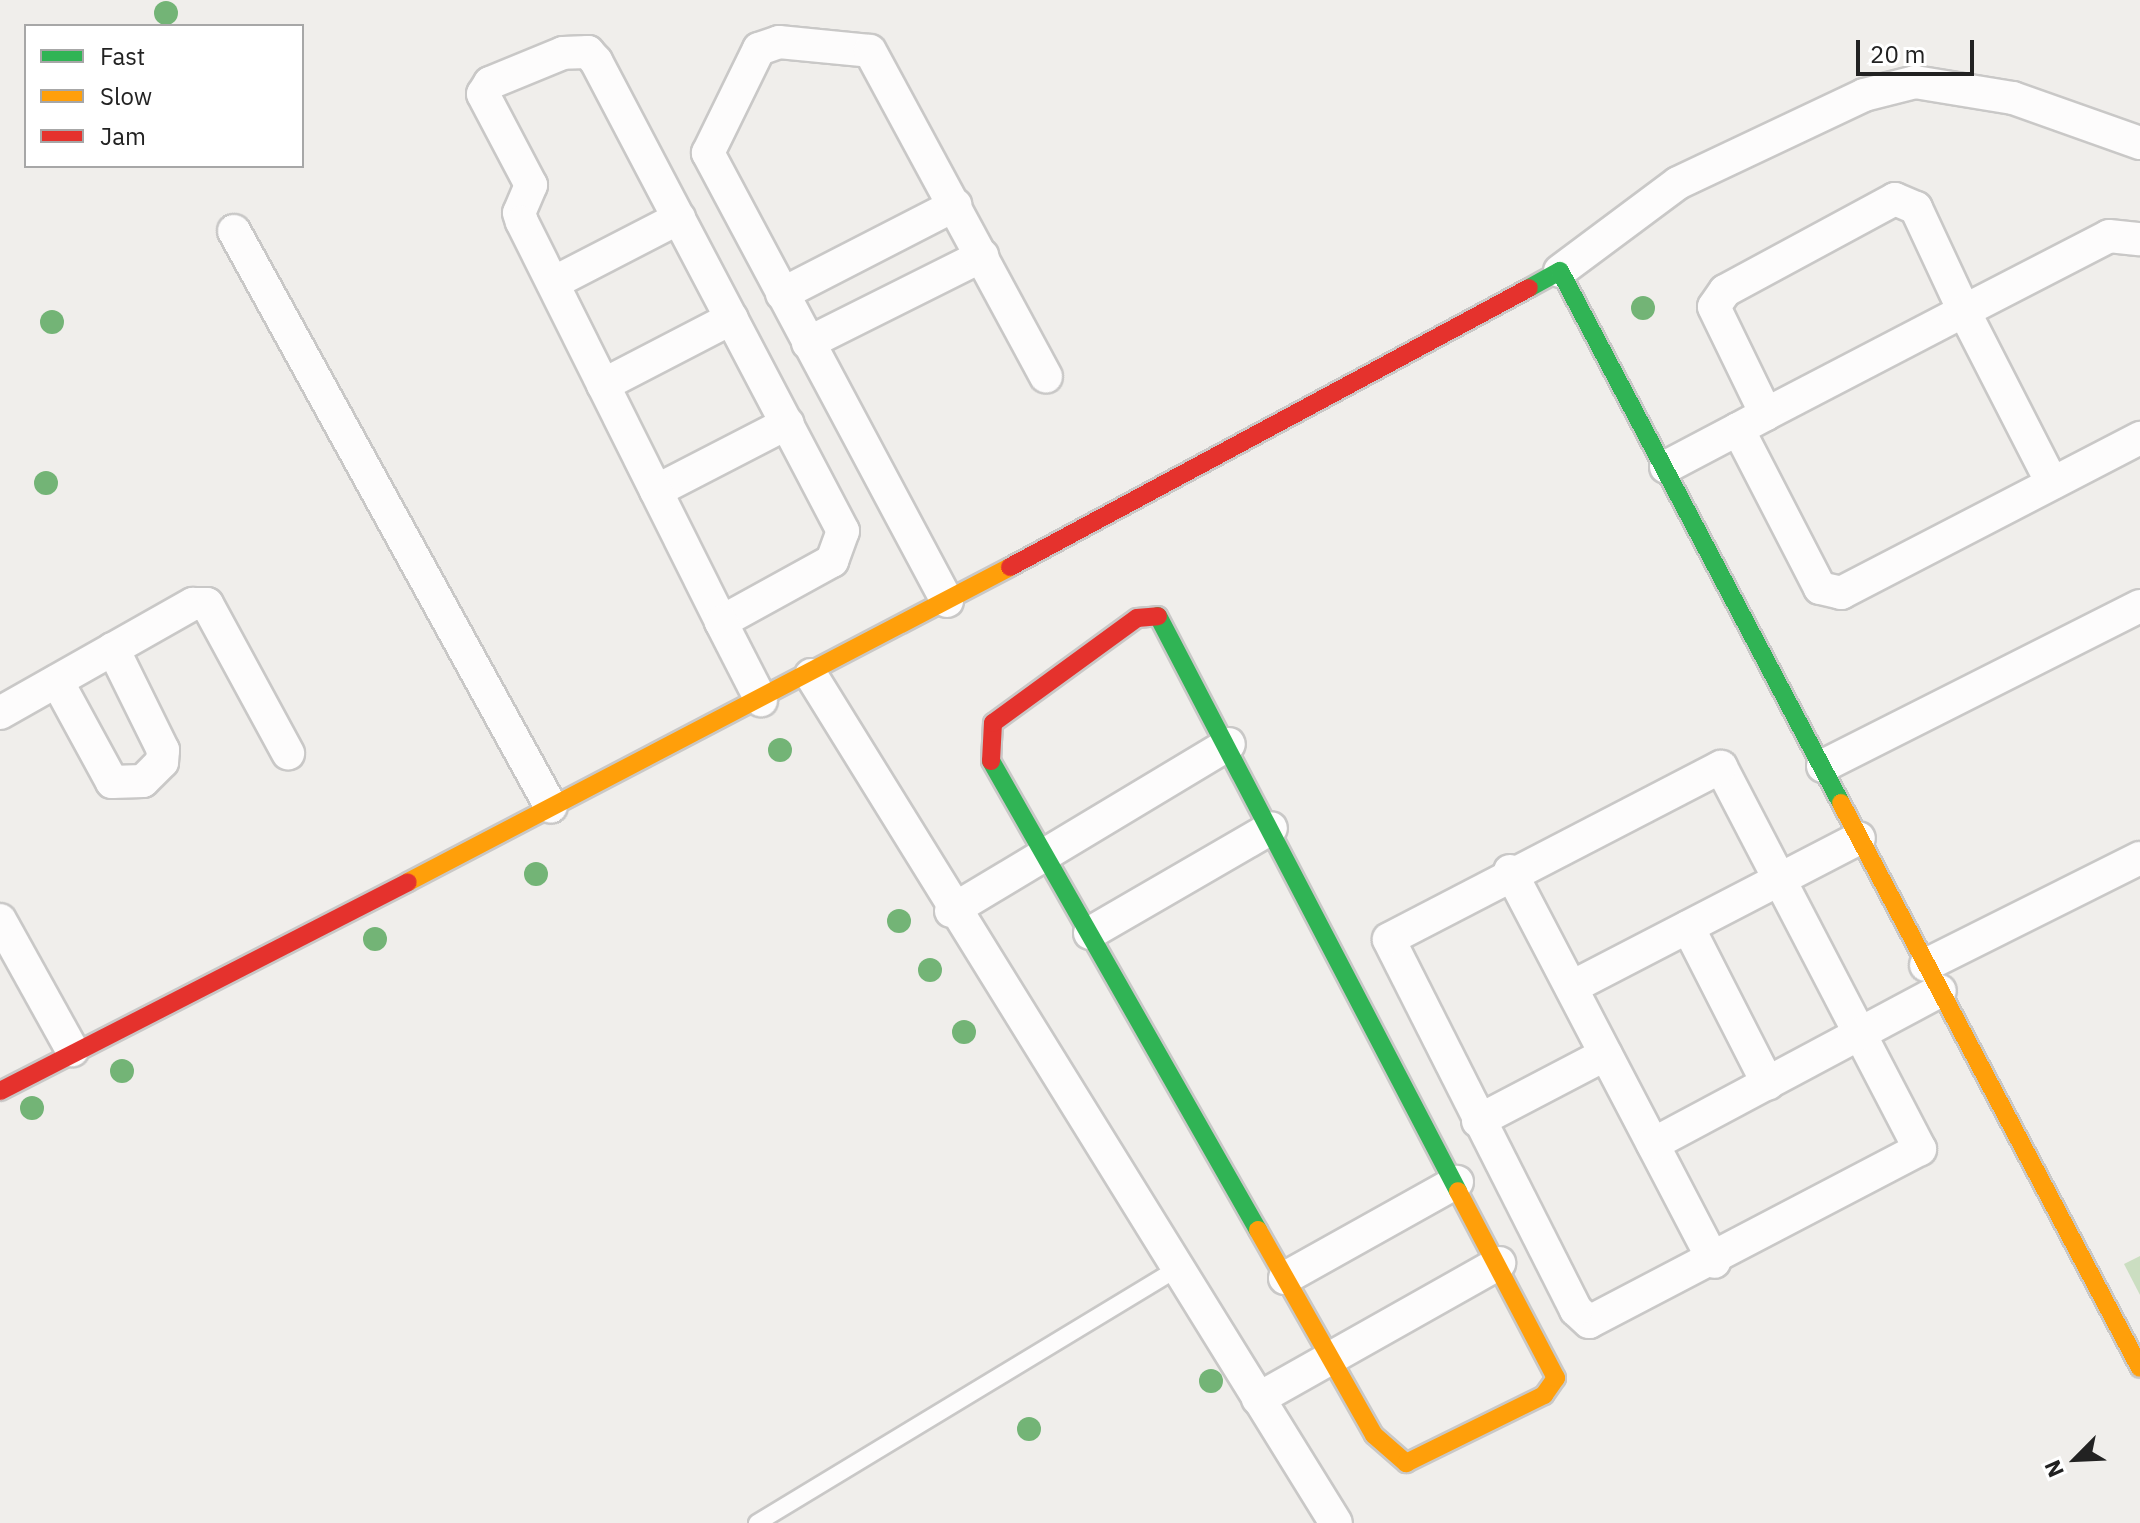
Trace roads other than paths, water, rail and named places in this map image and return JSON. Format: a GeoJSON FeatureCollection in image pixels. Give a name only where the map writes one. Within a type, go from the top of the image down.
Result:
{"type":"FeatureCollection","features":[{"type":"Feature","properties":{"kind":"street"},"geometry":{"type":"LineString","coordinates":[[947,601],[708,153],[768,43],[870,51],[1046,376]]}},
{"type":"Feature","properties":{"kind":"street"},"geometry":{"type":"LineString","coordinates":[[721,622],[832,561],[843,547],[843,531],[588,52],[563,53],[490,83],[483,94],[532,189],[519,213],[603,385],[721,622],[761,700]]}},
{"type":"Feature","properties":{"kind":"street"},"geometry":{"type":"LineString","coordinates":[[0,1091],[72,1050],[811,675],[1560,271],[1678,183],[1864,95],[1915,82],[2013,98],[2140,143]]}},
{"type":"Feature","properties":{"kind":"street"},"geometry":{"type":"LineString","coordinates":[[1766,414],[1718,317],[1717,298],[1895,199],[1916,208],[1964,311],[2052,483]]}},
{"type":"Feature","properties":{"kind":"street"},"geometry":{"type":"LineString","coordinates":[[782,294],[955,205]]}},
{"type":"Feature","properties":{"kind":"street"},"geometry":{"type":"LineString","coordinates":[[553,283],[679,218]]}},
{"type":"Feature","properties":{"kind":"street"},"geometry":{"type":"LineString","coordinates":[[234,231],[551,807]]}},
{"type":"Feature","properties":{"kind":"street"},"geometry":{"type":"LineString","coordinates":[[1666,467],[2109,236],[2140,239]]}},
{"type":"Feature","properties":{"kind":"street"},"geometry":{"type":"LineString","coordinates":[[808,343],[982,256]]}},
{"type":"Feature","properties":{"kind":"street"},"geometry":{"type":"LineString","coordinates":[[1560,271],[2140,1368]]}},
{"type":"Feature","properties":{"kind":"street"},"geometry":{"type":"LineString","coordinates":[[603,385],[732,318]]}},
{"type":"Feature","properties":{"kind":"street"},"geometry":{"type":"LineString","coordinates":[[656,491],[788,423]]}},
{"type":"Feature","properties":{"kind":"street"},"geometry":{"type":"LineString","coordinates":[[1738,429],[1815,580],[1829,594],[2140,438]]}},
{"type":"Feature","properties":{"kind":"street"},"geometry":{"type":"LineString","coordinates":[[0,713],[193,604],[207,604],[288,753]]}},
{"type":"Feature","properties":{"kind":"street"},"geometry":{"type":"LineString","coordinates":[[1823,766],[2140,606]]}},
{"type":"Feature","properties":{"kind":"street"},"geometry":{"type":"LineString","coordinates":[[1158,616],[1168,628],[1229,744],[1553,1369],[1554,1386],[1544,1395],[1406,1463],[1386,1452],[1330,1358],[988,755],[986,736],[993,723],[1137,618],[1158,616]]}},
{"type":"Feature","properties":{"kind":"street"},"geometry":{"type":"LineString","coordinates":[[57,681],[112,782],[143,781],[162,762],[163,750],[113,649]]}},
{"type":"Feature","properties":{"kind":"street"},"geometry":{"type":"LineString","coordinates":[[811,675],[951,911],[1180,1267],[1336,1523]]}},
{"type":"Feature","properties":{"kind":"street"},"geometry":{"type":"LineString","coordinates":[[951,911],[1229,744]]}},
{"type":"Feature","properties":{"kind":"street"},"geometry":{"type":"LineString","coordinates":[[1721,767],[1917,1140],[1916,1155],[1600,1321],[1581,1317],[1478,1121],[1389,939],[1510,871],[1721,767]]}},
{"type":"Feature","properties":{"kind":"street"},"geometry":{"type":"LineString","coordinates":[[1090,933],[1271,828]]}},
{"type":"Feature","properties":{"kind":"street"},"geometry":{"type":"LineString","coordinates":[[1572,987],[1859,838]]}},
{"type":"Feature","properties":{"kind":"street"},"geometry":{"type":"LineString","coordinates":[[1653,1144],[1863,1033],[1933,978],[2140,858]]}},
{"type":"Feature","properties":{"kind":"street"},"geometry":{"type":"LineString","coordinates":[[1510,871],[1714,1262]]}},
{"type":"Feature","properties":{"kind":"street"},"geometry":{"type":"LineString","coordinates":[[0,920],[72,1050]]}},
{"type":"Feature","properties":{"kind":"street"},"geometry":{"type":"LineString","coordinates":[[1688,927],[1768,1084]]}},
{"type":"Feature","properties":{"kind":"street"},"geometry":{"type":"LineString","coordinates":[[1478,1121],[1606,1054]]}},
{"type":"Feature","properties":{"kind":"street"},"geometry":{"type":"LineString","coordinates":[[1285,1278],[1457,1182]]}},
{"type":"Feature","properties":{"kind":"street"},"geometry":{"type":"LineString","coordinates":[[1258,1399],[1499,1263]]}},
{"type":"Feature","properties":{"kind":"lane"},"geometry":{"type":"LineString","coordinates":[[757,1523],[1180,1267]]}}]}
